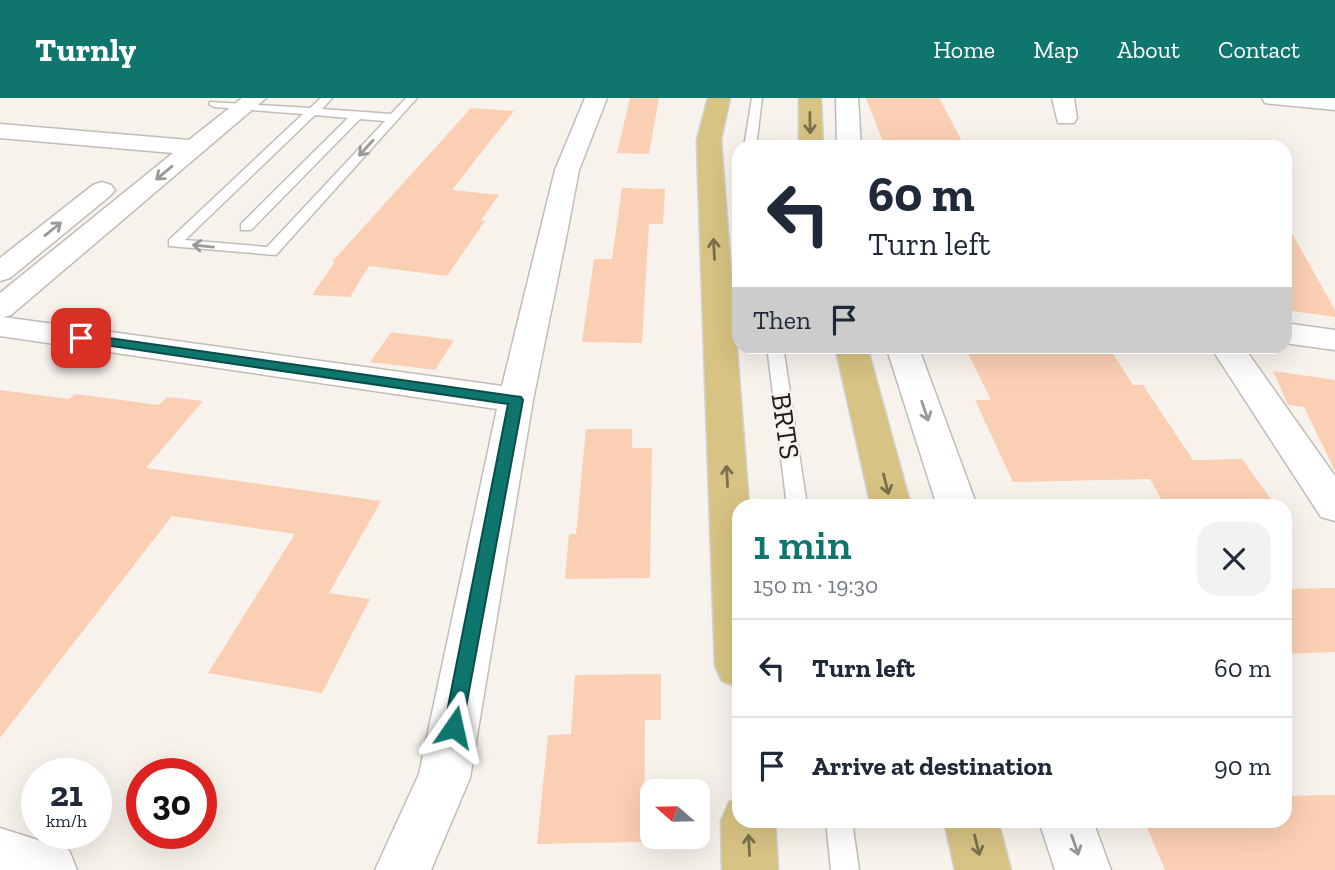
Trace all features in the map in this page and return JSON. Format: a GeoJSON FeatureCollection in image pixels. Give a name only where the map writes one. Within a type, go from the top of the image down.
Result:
{"type":"FeatureCollection","features":[{"type":"Feature","properties":{"kind":"main road"},"geometry":{"type":"LineString","coordinates":[[719,98],[709,140],[710,178],[732,561]]}},
{"type":"Feature","properties":{"kind":"main road"},"geometry":{"type":"LineString","coordinates":[[810,98],[811,140]]}},
{"type":"Feature","properties":{"kind":"main road"},"geometry":{"type":"LineString","coordinates":[[852,354],[889,499]]}},
{"type":"Feature","properties":{"kind":"main road"},"geometry":{"type":"LineString","coordinates":[[748,828],[750,870]]}},
{"type":"Feature","properties":{"kind":"main road"},"geometry":{"type":"LineString","coordinates":[[973,828],[983,870]]}},
{"type":"Feature","properties":{"kind":"street"},"geometry":{"type":"LineString","coordinates":[[403,870],[444,778],[516,400],[567,170],[597,98]]}},
{"type":"Feature","properties":{"kind":"street"},"geometry":{"type":"LineString","coordinates":[[847,98],[849,140]]}},
{"type":"Feature","properties":{"kind":"street"},"geometry":{"type":"LineString","coordinates":[[1273,98],[1335,103]]}},
{"type":"Feature","properties":{"kind":"street"},"geometry":{"type":"LineString","coordinates":[[0,272],[159,144],[233,102]]}},
{"type":"Feature","properties":{"kind":"street"},"geometry":{"type":"LineString","coordinates":[[0,308],[194,148],[233,102]]}},
{"type":"Feature","properties":{"kind":"street"},"geometry":{"type":"LineString","coordinates":[[0,131],[194,148]]}},
{"type":"Feature","properties":{"kind":"street"},"geometry":{"type":"LineString","coordinates":[[0,326],[516,400]]}},
{"type":"Feature","properties":{"kind":"street"},"geometry":{"type":"LineString","coordinates":[[1292,334],[1335,340]]}},
{"type":"Feature","properties":{"kind":"street"},"geometry":{"type":"LineString","coordinates":[[905,354],[955,499]]}},
{"type":"Feature","properties":{"kind":"street"},"geometry":{"type":"LineString","coordinates":[[1231,354],[1335,506]]}},
{"type":"Feature","properties":{"kind":"street"},"geometry":{"type":"LineString","coordinates":[[1068,828],[1083,870]]}},
{"type":"Feature","properties":{"kind":"street"},"geometry":{"type":"LineString","coordinates":[[0,855],[49,870]]}},
{"type":"Feature","properties":{"kind":"lane"},"geometry":{"type":"LineString","coordinates":[[327,98],[174,243],[271,252],[412,98]]}},
{"type":"Feature","properties":{"kind":"lane"},"geometry":{"type":"LineString","coordinates":[[751,140],[757,98]]}},
{"type":"Feature","properties":{"kind":"lane"},"geometry":{"type":"LineString","coordinates":[[233,102],[312,112],[394,118]]}},
{"type":"Feature","properties":{"kind":"lane"},"geometry":{"type":"LineString","coordinates":[[246,228],[357,115]]}},
{"type":"Feature","properties":{"kind":"lane","name":"BRTS"},"geometry":{"type":"LineString","coordinates":[[776,354],[796,499]]}},
{"type":"Feature","properties":{"kind":"lane"},"geometry":{"type":"LineString","coordinates":[[840,828],[845,870]]}},
{"type":"Feature","properties":{"kind":"building"},"geometry":{"type":"Polygon","coordinates":[[[630,98],[659,98],[649,154],[617,153],[630,98]]]}},
{"type":"Feature","properties":{"kind":"building"},"geometry":{"type":"Polygon","coordinates":[[[866,98],[939,98],[961,140],[882,140],[866,98]]]}},
{"type":"Feature","properties":{"kind":"building"},"geometry":{"type":"Polygon","coordinates":[[[471,108],[514,111],[452,190],[499,195],[481,220],[485,221],[447,276],[369,266],[350,297],[312,295],[335,262],[332,262],[471,108]]]}},
{"type":"Feature","properties":{"kind":"building"},"geometry":{"type":"Polygon","coordinates":[[[622,188],[665,189],[663,224],[649,224],[642,343],[582,342],[594,259],[612,259],[622,188]]]}},
{"type":"Feature","properties":{"kind":"building"},"geometry":{"type":"Polygon","coordinates":[[[1292,233],[1335,310],[1335,317],[1292,311],[1292,233]]]}},
{"type":"Feature","properties":{"kind":"building"},"geometry":{"type":"Polygon","coordinates":[[[391,332],[454,340],[435,370],[370,362],[391,332]]]}},
{"type":"Feature","properties":{"kind":"building"},"geometry":{"type":"Polygon","coordinates":[[[968,354],[1113,354],[1133,385],[1143,385],[1193,460],[1242,459],[1271,499],[1161,499],[1150,479],[1013,482],[975,400],[991,400],[968,354]]]}},
{"type":"Feature","properties":{"kind":"building"},"geometry":{"type":"Polygon","coordinates":[[[1273,371],[1335,380],[1335,471],[1304,407],[1288,405],[1273,371]]]}},
{"type":"Feature","properties":{"kind":"building"},"geometry":{"type":"Polygon","coordinates":[[[0,390],[69,399],[75,394],[159,405],[167,397],[203,401],[146,468],[381,501],[329,593],[370,599],[322,693],[208,673],[295,534],[172,516],[0,738],[0,390]]]}},
{"type":"Feature","properties":{"kind":"building"},"geometry":{"type":"Polygon","coordinates":[[[586,429],[632,429],[632,448],[652,448],[650,578],[565,579],[569,534],[576,534],[586,429]]]}},
{"type":"Feature","properties":{"kind":"building"},"geometry":{"type":"Polygon","coordinates":[[[1335,588],[1335,652],[1292,654],[1292,589],[1335,588]]]}},
{"type":"Feature","properties":{"kind":"building"},"geometry":{"type":"Polygon","coordinates":[[[661,674],[661,720],[645,720],[645,779],[640,779],[640,842],[537,844],[548,735],[571,734],[575,675],[661,674]]]}},
{"type":"Feature","properties":{"kind":"building"},"geometry":{"type":"Polygon","coordinates":[[[1335,795],[1335,870],[1165,870],[1147,828],[1292,828],[1292,796],[1335,795]]]}},
{"type":"Feature","properties":{"kind":"route"},"geometry":{"type":"LineString","coordinates":[[81,338],[516,400],[454,727]]}}]}
